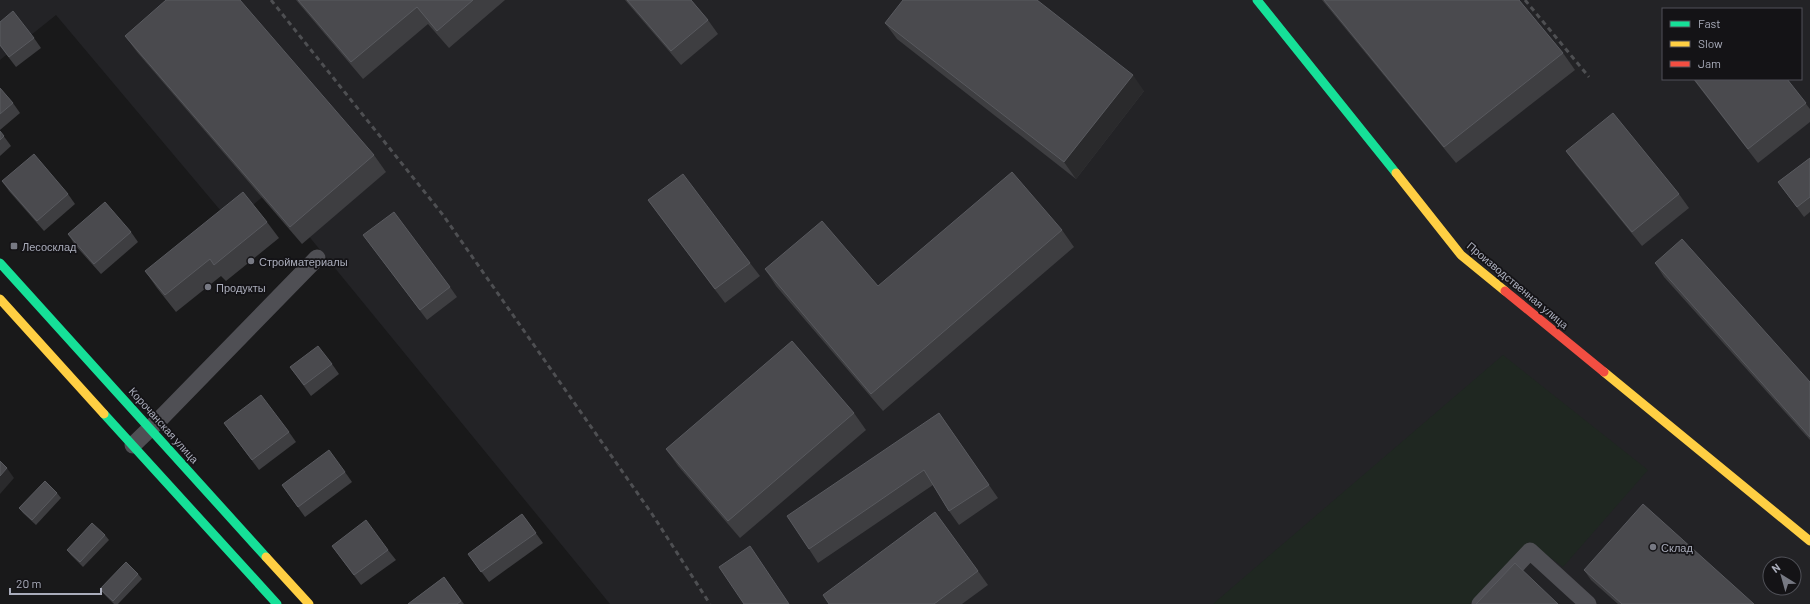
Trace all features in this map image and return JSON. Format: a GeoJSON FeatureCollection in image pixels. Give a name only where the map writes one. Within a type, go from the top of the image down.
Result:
{"type":"FeatureCollection","features":[{"type":"Feature","properties":{"kind":"main road","name":"Производственная улица"},"geometry":{"type":"LineString","coordinates":[[1257,0],[1461,255],[1810,541]]}},
{"type":"Feature","properties":{"kind":"main road","name":"Корочанская улица"},"geometry":{"type":"LineString","coordinates":[[0,263],[308,604]]}},
{"type":"Feature","properties":{"kind":"main road"},"geometry":{"type":"LineString","coordinates":[[0,299],[277,604]]}},
{"type":"Feature","properties":{"kind":"lane"},"geometry":{"type":"LineString","coordinates":[[133,445],[151,429],[317,258]]}},
{"type":"Feature","properties":{"kind":"lane"},"geometry":{"type":"LineString","coordinates":[[1480,604],[1530,551],[1588,604]]}},
{"type":"Feature","properties":{"kind":"shaded area"},"geometry":{"type":"Polygon","coordinates":[[[0,0],[1810,0],[1810,604],[610,604],[271,190],[231,223],[56,15],[0,60],[0,0]]]}},
{"type":"Feature","properties":{"kind":"shaded area"},"geometry":{"type":"Polygon","coordinates":[[[1503,355],[1648,470],[1563,567],[1529,542],[1470,604],[1213,604],[1503,355]]]}},
{"type":"Feature","properties":{"kind":"building"},"geometry":{"type":"Polygon","coordinates":[[[166,0],[240,0],[374,155],[290,227],[125,36],[166,0]]]}},
{"type":"Feature","properties":{"kind":"building"},"geometry":{"type":"Polygon","coordinates":[[[298,0],[473,0],[437,31],[417,7],[351,62],[298,0]]]}},
{"type":"Feature","properties":{"kind":"building"},"geometry":{"type":"Polygon","coordinates":[[[627,0],[691,0],[708,20],[671,51],[627,0]]]}},
{"type":"Feature","properties":{"kind":"building"},"geometry":{"type":"Polygon","coordinates":[[[903,0],[1037,0],[1133,75],[1064,162],[885,23],[903,0]]]}},
{"type":"Feature","properties":{"kind":"building"},"geometry":{"type":"Polygon","coordinates":[[[1324,0],[1519,0],[1563,53],[1444,147],[1324,0]]]}},
{"type":"Feature","properties":{"kind":"building"},"geometry":{"type":"Polygon","coordinates":[[[13,11],[34,38],[9,57],[0,45],[0,22],[13,11]]]}},
{"type":"Feature","properties":{"kind":"building"},"geometry":{"type":"Polygon","coordinates":[[[1695,80],[1788,80],[1806,103],[1748,149],[1695,80]]]}},
{"type":"Feature","properties":{"kind":"building"},"geometry":{"type":"Polygon","coordinates":[[[0,88],[13,103],[0,114],[0,88]]]}},
{"type":"Feature","properties":{"kind":"building"},"geometry":{"type":"Polygon","coordinates":[[[1613,113],[1679,194],[1632,232],[1566,151],[1613,113]]]}},
{"type":"Feature","properties":{"kind":"building"},"geometry":{"type":"Polygon","coordinates":[[[0,131],[4,136],[0,140],[0,131]]]}},
{"type":"Feature","properties":{"kind":"building"},"geometry":{"type":"Polygon","coordinates":[[[34,154],[68,194],[37,221],[2,181],[34,154]]]}},
{"type":"Feature","properties":{"kind":"building"},"geometry":{"type":"Polygon","coordinates":[[[1810,158],[1810,197],[1797,207],[1778,182],[1810,158]]]}},
{"type":"Feature","properties":{"kind":"building"},"geometry":{"type":"Polygon","coordinates":[[[1012,172],[1062,230],[871,394],[765,269],[822,221],[878,286],[1012,172]]]}},
{"type":"Feature","properties":{"kind":"building"},"geometry":{"type":"Polygon","coordinates":[[[683,174],[750,263],[715,289],[648,200],[683,174]]]}},
{"type":"Feature","properties":{"kind":"building"},"geometry":{"type":"Polygon","coordinates":[[[243,192],[267,222],[214,265],[210,259],[165,295],[145,271],[243,192]]]}},
{"type":"Feature","properties":{"kind":"building"},"geometry":{"type":"Polygon","coordinates":[[[105,202],[131,232],[94,264],[68,234],[105,202]]]}},
{"type":"Feature","properties":{"kind":"building"},"geometry":{"type":"Polygon","coordinates":[[[394,212],[450,287],[420,310],[363,235],[394,212]]]}},
{"type":"Feature","properties":{"kind":"building"},"geometry":{"type":"Polygon","coordinates":[[[1682,239],[1810,382],[1810,437],[1655,263],[1682,239]]]}},
{"type":"Feature","properties":{"kind":"building"},"geometry":{"type":"Polygon","coordinates":[[[792,341],[854,413],[728,521],[666,449],[792,341]]]}},
{"type":"Feature","properties":{"kind":"building"},"geometry":{"type":"Polygon","coordinates":[[[318,346],[332,364],[304,385],[290,367],[318,346]]]}},
{"type":"Feature","properties":{"kind":"building"},"geometry":{"type":"Polygon","coordinates":[[[261,395],[289,432],[252,460],[224,423],[261,395]]]}},
{"type":"Feature","properties":{"kind":"building"},"geometry":{"type":"Polygon","coordinates":[[[939,413],[989,485],[949,511],[924,470],[809,549],[787,516],[939,413]]]}},
{"type":"Feature","properties":{"kind":"building"},"geometry":{"type":"Polygon","coordinates":[[[329,450],[345,472],[298,507],[282,485],[329,450]]]}},
{"type":"Feature","properties":{"kind":"building"},"geometry":{"type":"Polygon","coordinates":[[[0,461],[7,468],[0,476],[0,461]]]}},
{"type":"Feature","properties":{"kind":"building"},"geometry":{"type":"Polygon","coordinates":[[[45,481],[57,493],[32,520],[19,508],[45,481]]]}},
{"type":"Feature","properties":{"kind":"building","name":"Склад"},"geometry":{"type":"Polygon","coordinates":[[[1643,504],[1754,604],[1622,604],[1584,570],[1643,504]]]}},
{"type":"Feature","properties":{"kind":"building"},"geometry":{"type":"Polygon","coordinates":[[[935,512],[978,571],[934,604],[829,604],[823,595],[935,512]]]}},
{"type":"Feature","properties":{"kind":"building"},"geometry":{"type":"Polygon","coordinates":[[[522,514],[536,533],[481,572],[468,554],[522,514]]]}},
{"type":"Feature","properties":{"kind":"building"},"geometry":{"type":"Polygon","coordinates":[[[366,520],[388,550],[354,575],[332,546],[366,520]]]}},
{"type":"Feature","properties":{"kind":"building"},"geometry":{"type":"Polygon","coordinates":[[[92,523],[105,535],[80,562],[67,550],[92,523]]]}},
{"type":"Feature","properties":{"kind":"building"},"geometry":{"type":"Polygon","coordinates":[[[750,546],[789,604],[744,604],[719,567],[750,546]]]}},
{"type":"Feature","properties":{"kind":"building"},"geometry":{"type":"Polygon","coordinates":[[[126,562],[138,574],[113,601],[100,589],[126,562]]]}},
{"type":"Feature","properties":{"kind":"building"},"geometry":{"type":"Polygon","coordinates":[[[1515,563],[1558,604],[1476,604],[1515,563]]]}},
{"type":"Feature","properties":{"kind":"building"},"geometry":{"type":"Polygon","coordinates":[[[444,577],[461,601],[457,604],[408,604],[444,577]]]}},
{"type":"Feature","properties":{"kind":"railway"},"geometry":{"type":"LineString","coordinates":[[271,0],[443,215],[652,514],[710,604]]}},
{"type":"Feature","properties":{"kind":"railway"},"geometry":{"type":"LineString","coordinates":[[1525,0],[1589,77]]}},
{"type":"Feature","properties":{"kind":"traffic: fast"},"geometry":{"type":"LineString","coordinates":[[1257,0],[1396,173]]}},
{"type":"Feature","properties":{"kind":"traffic: fast"},"geometry":{"type":"LineString","coordinates":[[0,263],[266,557]]}},
{"type":"Feature","properties":{"kind":"traffic: fast"},"geometry":{"type":"LineString","coordinates":[[104,414],[277,604]]}},
{"type":"Feature","properties":{"kind":"traffic: slow"},"geometry":{"type":"LineString","coordinates":[[1396,173],[1461,255],[1505,291]]}},
{"type":"Feature","properties":{"kind":"traffic: slow"},"geometry":{"type":"LineString","coordinates":[[0,299],[104,414]]}},
{"type":"Feature","properties":{"kind":"traffic: slow"},"geometry":{"type":"LineString","coordinates":[[1604,372],[1810,541]]}},
{"type":"Feature","properties":{"kind":"traffic: slow"},"geometry":{"type":"LineString","coordinates":[[266,557],[309,604]]}},
{"type":"Feature","properties":{"kind":"traffic: jam"},"geometry":{"type":"LineString","coordinates":[[1505,291],[1604,372]]}},
{"type":"Feature","properties":{"kind":"place","name":"Лесосклад"},"geometry":{"type":"Point","coordinates":[14,246]}},
{"type":"Feature","properties":{"kind":"place","name":"Стройматериалы"},"geometry":{"type":"Point","coordinates":[251,261]}},
{"type":"Feature","properties":{"kind":"place","name":"Продукты"},"geometry":{"type":"Point","coordinates":[208,287]}},
{"type":"Feature","properties":{"kind":"place","name":"Склад"},"geometry":{"type":"Point","coordinates":[1653,547]}}]}
